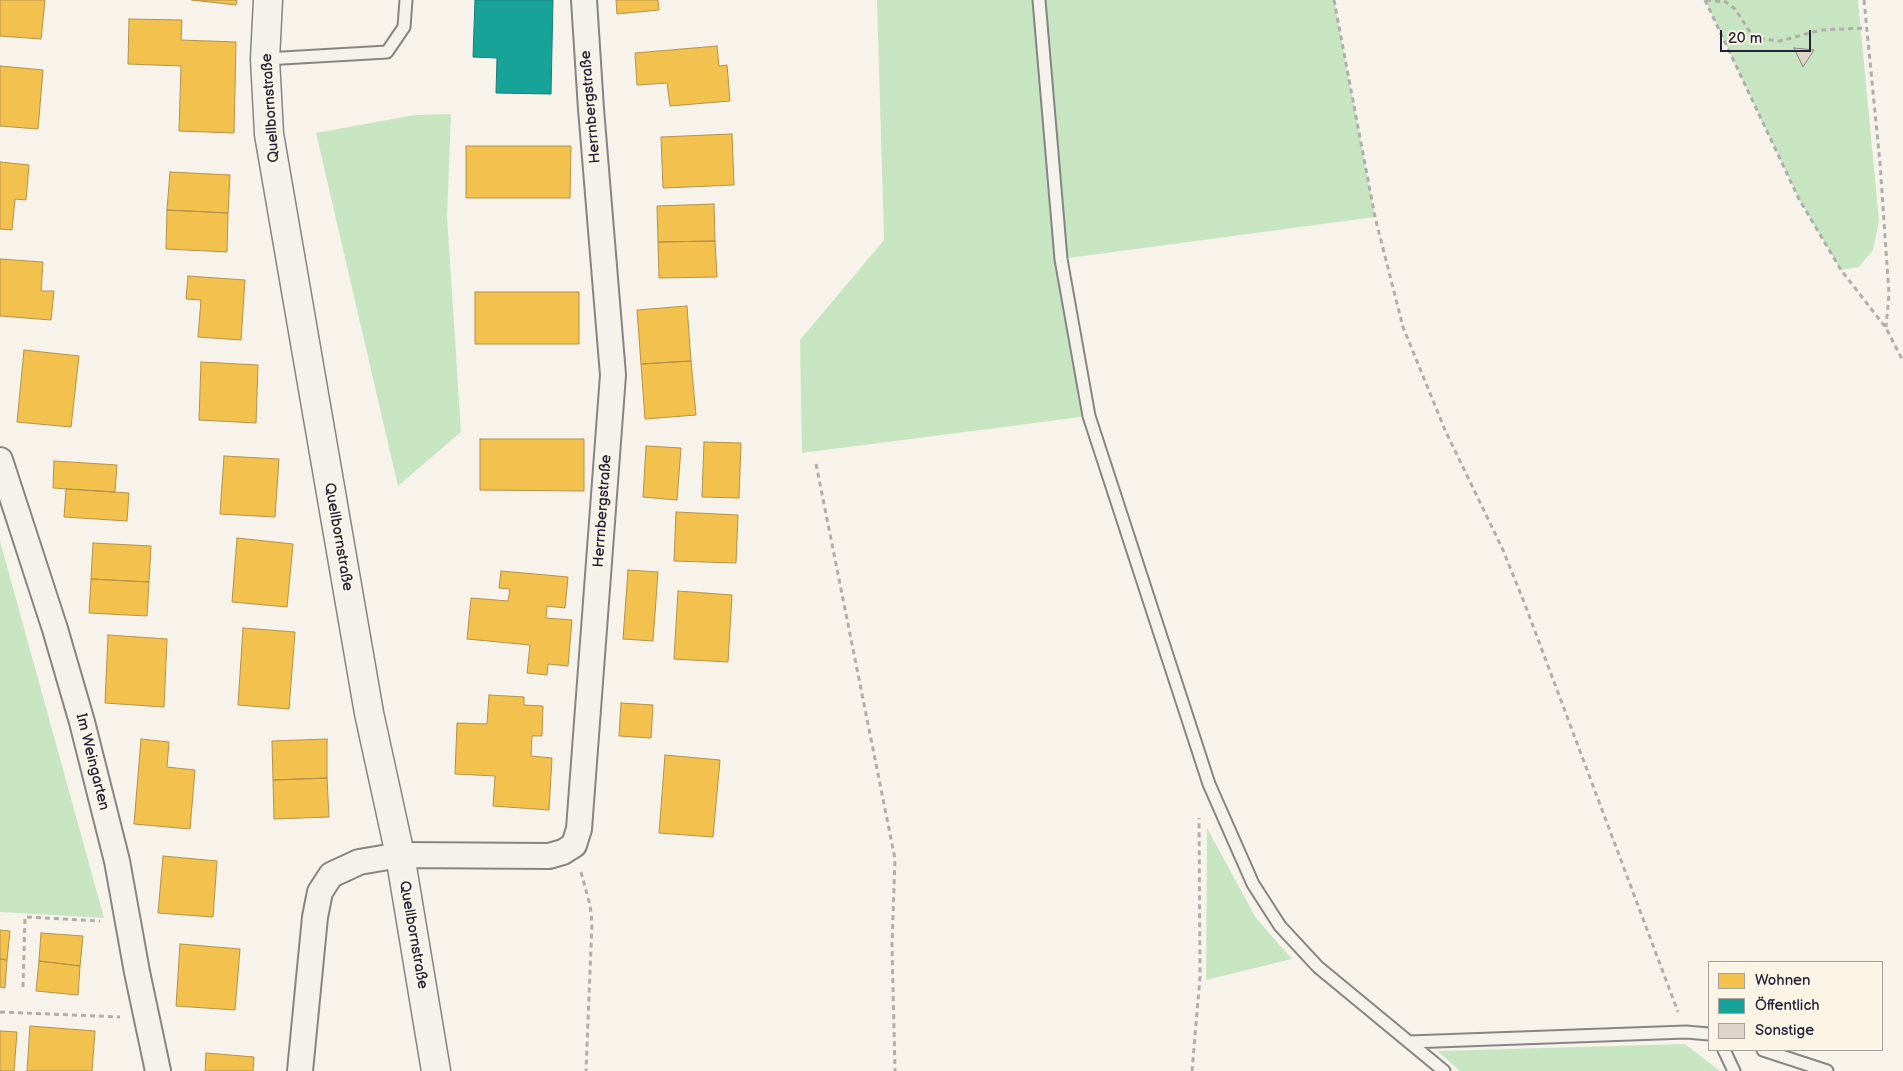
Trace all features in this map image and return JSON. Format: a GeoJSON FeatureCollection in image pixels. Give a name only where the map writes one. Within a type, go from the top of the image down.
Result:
{"type":"FeatureCollection","features":[{"type":"Feature","properties":{"kind":"main road","name":"Quellbornstraße"},"geometry":{"type":"LineString","coordinates":[[268,0],[265,59],[269,134],[369,713],[400,855],[436,1071]]}},
{"type":"Feature","properties":{"kind":"street","name":"Herrnbergstraße"},"geometry":{"type":"LineString","coordinates":[[574,845],[579,829],[613,375],[590,100],[584,0]]}},
{"type":"Feature","properties":{"kind":"street","name":"Im Weingarten"},"geometry":{"type":"LineString","coordinates":[[0,460],[55,629],[82,722],[116,861],[158,1071]]}},
{"type":"Feature","properties":{"kind":"street"},"geometry":{"type":"LineString","coordinates":[[300,1071],[315,917],[320,892],[331,875],[359,862],[400,855],[549,856],[563,852],[574,845]]}},
{"type":"Feature","properties":{"kind":"lane"},"geometry":{"type":"LineString","coordinates":[[265,59],[387,52],[404,27],[406,0]]}},
{"type":"Feature","properties":{"kind":"lane"},"geometry":{"type":"LineString","coordinates":[[1039,0],[1061,259],[1089,416],[1209,784],[1253,884],[1280,926],[1318,967],[1444,1071]]}},
{"type":"Feature","properties":{"kind":"lane"},"geometry":{"type":"LineString","coordinates":[[1409,1042],[1686,1032],[1708,1034]]}},
{"type":"Feature","properties":{"kind":"lane"},"geometry":{"type":"LineString","coordinates":[[1724,1051],[1734,1071]]}},
{"type":"Feature","properties":{"kind":"lane"},"geometry":{"type":"LineString","coordinates":[[1766,1051],[1827,1071]]}},
{"type":"Feature","properties":{"kind":"path"},"geometry":{"type":"LineString","coordinates":[[1334,0],[1375,217],[1403,327],[1437,412],[1503,550],[1524,602],[1686,1032]]}},
{"type":"Feature","properties":{"kind":"path"},"geometry":{"type":"LineString","coordinates":[[1706,0],[1726,2],[1735,8],[1754,38],[1780,41],[1821,30],[1866,28]]}},
{"type":"Feature","properties":{"kind":"path"},"geometry":{"type":"LineString","coordinates":[[1706,0],[1799,199],[1841,270],[1886,328],[1903,361]]}},
{"type":"Feature","properties":{"kind":"path"},"geometry":{"type":"LineString","coordinates":[[1864,0],[1880,163],[1889,294],[1886,328]]}},
{"type":"Feature","properties":{"kind":"path"},"geometry":{"type":"LineString","coordinates":[[816,464],[895,859],[892,945],[895,1071]]}},
{"type":"Feature","properties":{"kind":"path"},"geometry":{"type":"LineString","coordinates":[[1192,1071],[1200,977],[1199,819],[1209,784]]}},
{"type":"Feature","properties":{"kind":"path"},"geometry":{"type":"LineString","coordinates":[[574,845],[590,905],[592,922],[586,1071]]}},
{"type":"Feature","properties":{"kind":"path"},"geometry":{"type":"LineString","coordinates":[[23,987],[24,917],[128,923]]}},
{"type":"Feature","properties":{"kind":"path"},"geometry":{"type":"LineString","coordinates":[[0,1012],[148,1019]]}},
{"type":"Feature","properties":{"kind":"green space"},"geometry":{"type":"Polygon","coordinates":[[[877,0],[1334,0],[1375,217],[1061,259],[1089,416],[802,453],[800,340],[884,240],[877,0]]]}},
{"type":"Feature","properties":{"kind":"green space"},"geometry":{"type":"Polygon","coordinates":[[[1705,0],[1858,0],[1879,221],[1873,250],[1859,267],[1841,270],[1799,199],[1705,0]]]}},
{"type":"Feature","properties":{"kind":"green space"},"geometry":{"type":"Polygon","coordinates":[[[451,114],[447,216],[461,432],[398,486],[316,133],[415,115],[451,114]]]}},
{"type":"Feature","properties":{"kind":"green space"},"geometry":{"type":"Polygon","coordinates":[[[0,541],[104,918],[0,912],[0,541]]]}},
{"type":"Feature","properties":{"kind":"green space"},"geometry":{"type":"Polygon","coordinates":[[[1207,828],[1256,918],[1292,959],[1206,980],[1207,828]]]}},
{"type":"Feature","properties":{"kind":"green space"},"geometry":{"type":"Polygon","coordinates":[[[1685,1044],[1720,1071],[1460,1071],[1437,1051],[1685,1044]]]}},
{"type":"Feature","properties":{"kind":"building: Wohnen"},"geometry":{"type":"Polygon","coordinates":[[[0,0],[45,0],[41,39],[0,36],[0,0]]]}},
{"type":"Feature","properties":{"kind":"building: Wohnen"},"geometry":{"type":"Polygon","coordinates":[[[192,0],[237,0],[236,5],[192,0]]]}},
{"type":"Feature","properties":{"kind":"building: Wohnen"},"geometry":{"type":"Polygon","coordinates":[[[616,0],[658,0],[659,10],[617,14],[616,0]]]}},
{"type":"Feature","properties":{"kind":"building: Wohnen"},"geometry":{"type":"Polygon","coordinates":[[[129,19],[182,20],[181,40],[236,42],[234,133],[179,131],[181,66],[128,64],[129,19]]]}},
{"type":"Feature","properties":{"kind":"building: Wohnen"},"geometry":{"type":"Polygon","coordinates":[[[717,46],[719,66],[727,65],[730,101],[670,106],[667,83],[637,85],[635,53],[717,46]]]}},
{"type":"Feature","properties":{"kind":"building: Wohnen"},"geometry":{"type":"Polygon","coordinates":[[[0,66],[43,70],[38,129],[0,126],[0,66]]]}},
{"type":"Feature","properties":{"kind":"building: Wohnen"},"geometry":{"type":"Polygon","coordinates":[[[732,134],[734,185],[663,188],[661,137],[732,134]]]}},
{"type":"Feature","properties":{"kind":"building: Wohnen"},"geometry":{"type":"Polygon","coordinates":[[[466,146],[571,146],[570,198],[466,198],[466,146]]]}},
{"type":"Feature","properties":{"kind":"building: Wohnen"},"geometry":{"type":"Polygon","coordinates":[[[0,162],[29,165],[26,200],[15,199],[12,230],[0,229],[0,162]]]}},
{"type":"Feature","properties":{"kind":"building: Wohnen"},"geometry":{"type":"Polygon","coordinates":[[[170,172],[230,175],[228,213],[167,210],[170,172]]]}},
{"type":"Feature","properties":{"kind":"building: Wohnen"},"geometry":{"type":"Polygon","coordinates":[[[714,204],[715,241],[658,242],[657,206],[714,204]]]}},
{"type":"Feature","properties":{"kind":"building: Wohnen"},"geometry":{"type":"Polygon","coordinates":[[[167,210],[228,213],[227,252],[166,249],[167,210]]]}},
{"type":"Feature","properties":{"kind":"building: Wohnen"},"geometry":{"type":"Polygon","coordinates":[[[715,241],[717,277],[659,278],[658,242],[715,241]]]}},
{"type":"Feature","properties":{"kind":"building: Wohnen"},"geometry":{"type":"Polygon","coordinates":[[[0,259],[43,262],[41,291],[54,291],[51,320],[0,316],[0,259]]]}},
{"type":"Feature","properties":{"kind":"building: Wohnen"},"geometry":{"type":"Polygon","coordinates":[[[188,276],[245,280],[241,340],[198,337],[201,300],[186,299],[188,276]]]}},
{"type":"Feature","properties":{"kind":"building: Wohnen"},"geometry":{"type":"Polygon","coordinates":[[[475,292],[579,292],[579,344],[475,344],[475,292]]]}},
{"type":"Feature","properties":{"kind":"building: Wohnen"},"geometry":{"type":"Polygon","coordinates":[[[687,306],[691,361],[641,364],[637,310],[687,306]]]}},
{"type":"Feature","properties":{"kind":"building: Wohnen"},"geometry":{"type":"Polygon","coordinates":[[[24,350],[79,356],[71,427],[17,422],[24,350]]]}},
{"type":"Feature","properties":{"kind":"building: Wohnen"},"geometry":{"type":"Polygon","coordinates":[[[691,361],[696,415],[645,419],[641,364],[691,361]]]}},
{"type":"Feature","properties":{"kind":"building: Wohnen"},"geometry":{"type":"Polygon","coordinates":[[[201,362],[258,365],[256,423],[199,420],[201,362]]]}},
{"type":"Feature","properties":{"kind":"building: Wohnen"},"geometry":{"type":"Polygon","coordinates":[[[480,439],[584,439],[584,491],[480,490],[480,439]]]}},
{"type":"Feature","properties":{"kind":"building: Wohnen"},"geometry":{"type":"Polygon","coordinates":[[[704,442],[741,443],[739,498],[702,497],[704,442]]]}},
{"type":"Feature","properties":{"kind":"building: Wohnen"},"geometry":{"type":"Polygon","coordinates":[[[646,446],[681,448],[677,500],[643,497],[646,446]]]}},
{"type":"Feature","properties":{"kind":"building: Wohnen"},"geometry":{"type":"Polygon","coordinates":[[[224,456],[279,459],[275,517],[220,514],[224,456]]]}},
{"type":"Feature","properties":{"kind":"building: Wohnen"},"geometry":{"type":"Polygon","coordinates":[[[54,461],[117,465],[115,492],[53,488],[54,461]]]}},
{"type":"Feature","properties":{"kind":"building: Wohnen"},"geometry":{"type":"Polygon","coordinates":[[[66,489],[129,493],[127,521],[64,517],[66,489]]]}},
{"type":"Feature","properties":{"kind":"building: Wohnen"},"geometry":{"type":"Polygon","coordinates":[[[676,512],[738,515],[736,563],[674,561],[676,512]]]}},
{"type":"Feature","properties":{"kind":"building: Wohnen"},"geometry":{"type":"Polygon","coordinates":[[[237,538],[293,544],[287,607],[232,602],[237,538]]]}},
{"type":"Feature","properties":{"kind":"building: Wohnen"},"geometry":{"type":"Polygon","coordinates":[[[93,543],[151,546],[149,582],[91,579],[93,543]]]}},
{"type":"Feature","properties":{"kind":"building: Wohnen"},"geometry":{"type":"Polygon","coordinates":[[[628,570],[658,572],[653,641],[623,639],[628,570]]]}},
{"type":"Feature","properties":{"kind":"building: Wohnen"},"geometry":{"type":"Polygon","coordinates":[[[501,571],[568,577],[565,608],[547,606],[546,618],[572,620],[568,666],[548,664],[547,675],[527,673],[530,645],[467,639],[471,598],[508,601],[510,589],[499,588],[501,571]]]}},
{"type":"Feature","properties":{"kind":"building: Wohnen"},"geometry":{"type":"Polygon","coordinates":[[[91,579],[149,582],[147,616],[89,613],[91,579]]]}},
{"type":"Feature","properties":{"kind":"building: Wohnen"},"geometry":{"type":"Polygon","coordinates":[[[678,591],[732,595],[728,662],[674,659],[678,591]]]}},
{"type":"Feature","properties":{"kind":"building: Wohnen"},"geometry":{"type":"Polygon","coordinates":[[[243,628],[295,632],[289,709],[238,705],[243,628]]]}},
{"type":"Feature","properties":{"kind":"building: Wohnen"},"geometry":{"type":"Polygon","coordinates":[[[108,635],[167,639],[164,707],[105,703],[108,635]]]}},
{"type":"Feature","properties":{"kind":"building: Wohnen"},"geometry":{"type":"Polygon","coordinates":[[[489,695],[524,697],[524,705],[543,706],[542,736],[532,736],[531,756],[552,758],[549,810],[493,806],[495,776],[455,774],[457,723],[487,724],[489,695]]]}},
{"type":"Feature","properties":{"kind":"building: Wohnen"},"geometry":{"type":"Polygon","coordinates":[[[621,703],[653,705],[651,738],[619,736],[621,703]]]}},
{"type":"Feature","properties":{"kind":"building: Wohnen"},"geometry":{"type":"Polygon","coordinates":[[[141,739],[169,742],[167,767],[195,770],[190,829],[134,824],[141,739]]]}},
{"type":"Feature","properties":{"kind":"building: Wohnen"},"geometry":{"type":"Polygon","coordinates":[[[327,739],[327,778],[273,780],[272,741],[327,739]]]}},
{"type":"Feature","properties":{"kind":"building: Wohnen"},"geometry":{"type":"Polygon","coordinates":[[[665,755],[720,760],[713,837],[659,833],[665,755]]]}},
{"type":"Feature","properties":{"kind":"building: Wohnen"},"geometry":{"type":"Polygon","coordinates":[[[327,778],[329,817],[274,819],[273,780],[327,778]]]}},
{"type":"Feature","properties":{"kind":"building: Wohnen"},"geometry":{"type":"Polygon","coordinates":[[[163,856],[217,861],[213,917],[158,913],[163,856]]]}},
{"type":"Feature","properties":{"kind":"building: Wohnen"},"geometry":{"type":"Polygon","coordinates":[[[0,930],[10,931],[7,960],[0,959],[0,930]]]}},
{"type":"Feature","properties":{"kind":"building: Wohnen"},"geometry":{"type":"Polygon","coordinates":[[[41,933],[83,936],[80,966],[39,961],[41,933]]]}},
{"type":"Feature","properties":{"kind":"building: Wohnen"},"geometry":{"type":"Polygon","coordinates":[[[180,944],[240,949],[235,1010],[176,1006],[180,944]]]}},
{"type":"Feature","properties":{"kind":"building: Wohnen"},"geometry":{"type":"Polygon","coordinates":[[[0,959],[7,960],[5,988],[0,987],[0,959]]]}},
{"type":"Feature","properties":{"kind":"building: Wohnen"},"geometry":{"type":"Polygon","coordinates":[[[39,961],[80,966],[78,995],[36,991],[39,961]]]}},
{"type":"Feature","properties":{"kind":"building: Wohnen"},"geometry":{"type":"Polygon","coordinates":[[[30,1026],[95,1031],[92,1071],[27,1071],[30,1026]]]}},
{"type":"Feature","properties":{"kind":"building: Wohnen"},"geometry":{"type":"Polygon","coordinates":[[[0,1031],[17,1032],[14,1071],[0,1071],[0,1031]]]}},
{"type":"Feature","properties":{"kind":"building: Wohnen"},"geometry":{"type":"Polygon","coordinates":[[[206,1053],[254,1057],[253,1071],[205,1071],[206,1053]]]}},
{"type":"Feature","properties":{"kind":"building: Öffentlich"},"geometry":{"type":"Polygon","coordinates":[[[475,0],[553,0],[551,94],[496,93],[497,58],[473,57],[475,0]]]}},
{"type":"Feature","properties":{"kind":"building: Sonstige"},"geometry":{"type":"Polygon","coordinates":[[[1794,48],[1814,50],[1803,67],[1794,48]]]}}]}
